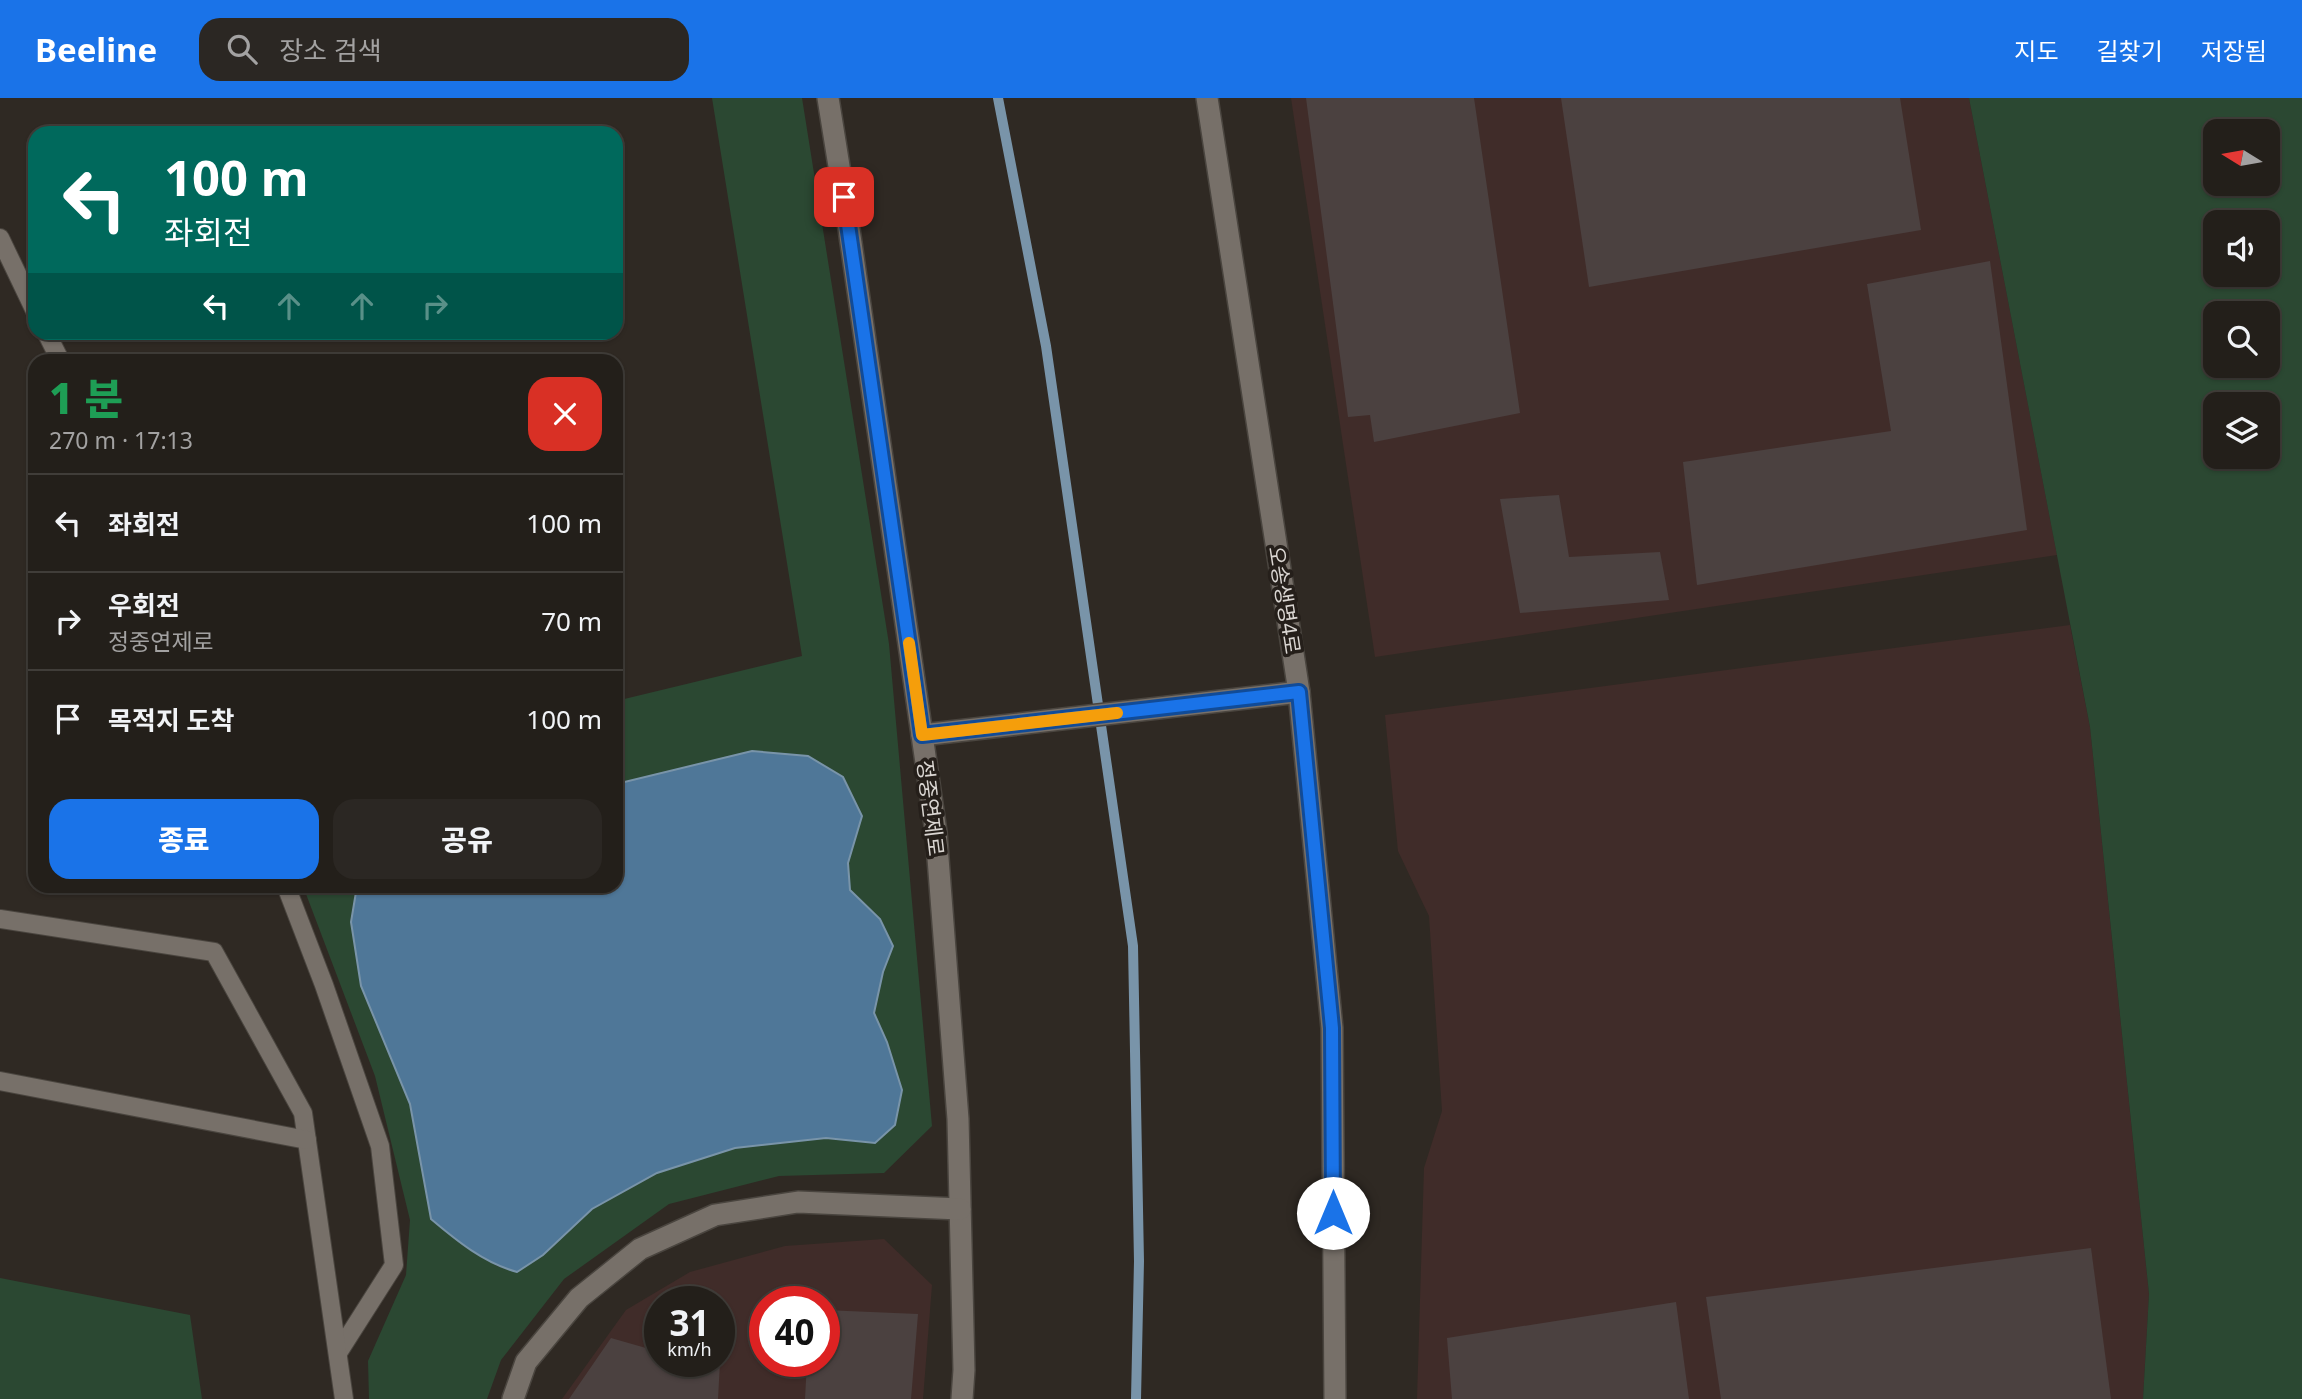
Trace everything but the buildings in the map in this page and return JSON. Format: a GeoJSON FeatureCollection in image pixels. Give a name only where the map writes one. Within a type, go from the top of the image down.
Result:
{"type":"FeatureCollection","features":[{"type":"Feature","properties":{"kind":"street","name":"정중연제로"},"geometry":{"type":"LineString","coordinates":[[828,98],[936,832],[958,1119],[964,1370],[962,1399]]}},
{"type":"Feature","properties":{"kind":"street","name":"오송생명4로"},"geometry":{"type":"LineString","coordinates":[[1207,98],[1299,692],[1332,1028],[1335,1399]]}},
{"type":"Feature","properties":{"kind":"street"},"geometry":{"type":"LineString","coordinates":[[922,735],[1299,692]]}},
{"type":"Feature","properties":{"kind":"street"},"geometry":{"type":"LineString","coordinates":[[513,1399],[526,1362],[579,1298],[640,1249],[715,1215],[799,1202],[960,1209]]}},
{"type":"Feature","properties":{"kind":"lane"},"geometry":{"type":"LineString","coordinates":[[0,239],[28,297]]}},
{"type":"Feature","properties":{"kind":"lane"},"geometry":{"type":"LineString","coordinates":[[289,893],[380,1146],[394,1265],[338,1353]]}},
{"type":"Feature","properties":{"kind":"lane"},"geometry":{"type":"LineString","coordinates":[[0,919],[214,951],[303,1114],[344,1399]]}},
{"type":"Feature","properties":{"kind":"lane"},"geometry":{"type":"LineString","coordinates":[[0,1081],[307,1140]]}},
{"type":"Feature","properties":{"kind":"shaded area"},"geometry":{"type":"Polygon","coordinates":[[[1291,98],[1969,98],[2057,555],[1375,657],[1291,98]]]}},
{"type":"Feature","properties":{"kind":"shaded area"},"geometry":{"type":"Polygon","coordinates":[[[2070,625],[2090,727],[2149,1294],[2143,1399],[1417,1399],[1424,1168],[1442,1111],[1429,916],[1398,851],[1385,715],[2070,625]]]}},
{"type":"Feature","properties":{"kind":"shaded area"},"geometry":{"type":"Polygon","coordinates":[[[884,1239],[932,1285],[923,1399],[562,1399],[626,1310],[644,1299],[644,1377],[735,1377],[735,1286],[666,1286],[690,1272],[785,1246],[884,1239]]]}},
{"type":"Feature","properties":{"kind":"green space"},"geometry":{"type":"Polygon","coordinates":[[[712,98],[802,98],[889,644],[932,1126],[884,1173],[779,1176],[669,1204],[564,1279],[501,1360],[487,1399],[369,1399],[368,1361],[406,1275],[410,1220],[375,1076],[306,893],[356,893],[351,922],[361,986],[410,1104],[431,1219],[497,1266],[517,1271],[543,1255],[592,1209],[657,1173],[735,1148],[826,1138],[875,1143],[887,1042],[874,1013],[883,972],[893,946],[880,919],[850,890],[848,863],[862,816],[752,751],[623,782],[623,699],[802,656],[712,98]]]}},
{"type":"Feature","properties":{"kind":"green space"},"geometry":{"type":"Polygon","coordinates":[[[1969,98],[2302,98],[2302,1399],[2143,1399],[2149,1294],[2090,727],[1969,98]]]}},
{"type":"Feature","properties":{"kind":"green space"},"geometry":{"type":"Polygon","coordinates":[[[0,1278],[190,1315],[202,1399],[0,1399],[0,1278]]]}},
{"type":"Feature","properties":{"kind":"water"},"geometry":{"type":"Polygon","coordinates":[[[752,751],[808,756],[843,777],[862,816],[848,863],[850,890],[880,919],[893,946],[883,972],[874,1013],[887,1042],[902,1090],[895,1125],[875,1143],[826,1138],[735,1148],[657,1173],[592,1209],[543,1255],[517,1272],[482,1257],[431,1219],[410,1104],[361,986],[351,922],[356,893],[623,893],[623,782],[752,751]]]}},
{"type":"Feature","properties":{"kind":"waterway"},"geometry":{"type":"LineString","coordinates":[[998,98],[1046,346],[1133,946],[1139,1261],[1136,1399]]}},
{"type":"Feature","properties":{"kind":"slow traffic"},"geometry":{"type":"LineString","coordinates":[[909,643],[922,735],[1117,713]]}},
{"type":"Feature","properties":{"kind":"route"},"geometry":{"type":"LineString","coordinates":[[844,197],[922,735],[1299,692],[1332,1028],[1333,1213]]}}]}
